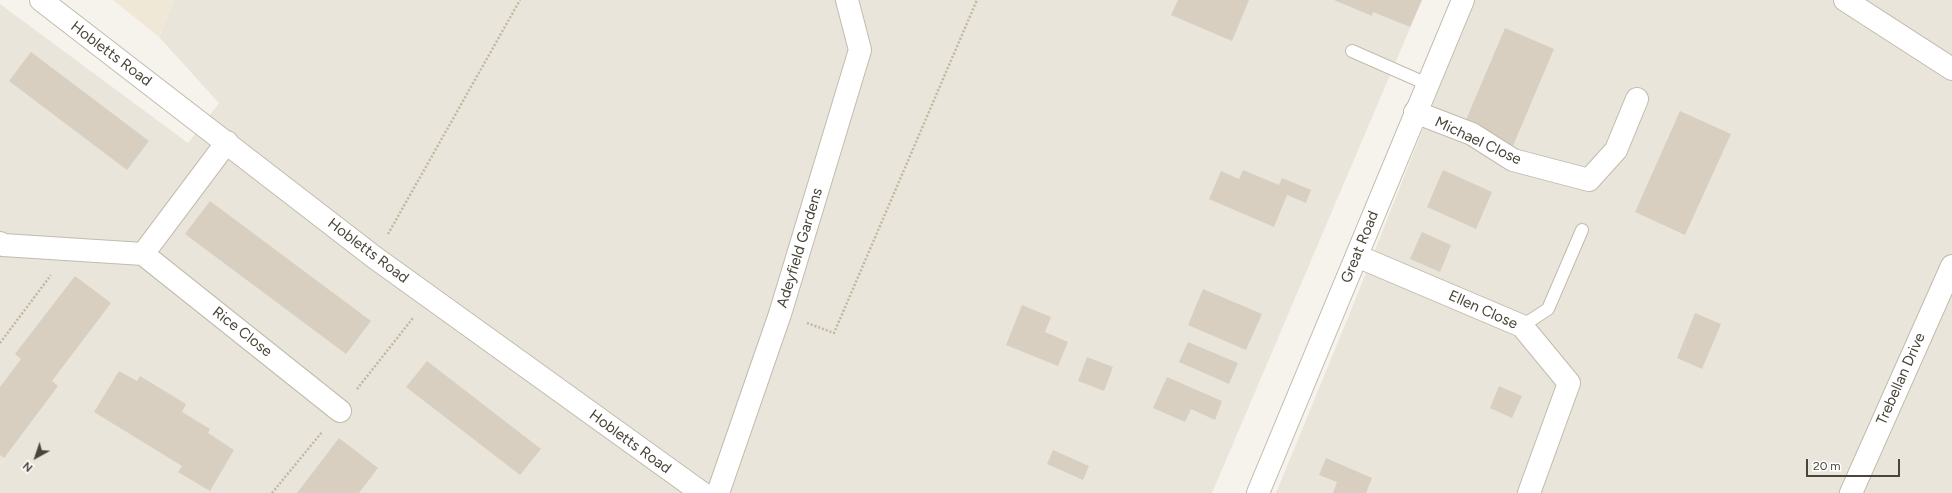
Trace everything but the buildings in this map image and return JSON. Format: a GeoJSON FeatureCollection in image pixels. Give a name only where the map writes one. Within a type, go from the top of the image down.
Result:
{"type":"FeatureCollection","features":[{"type":"Feature","properties":{"kind":"street","name":"Hobletts Road"},"geometry":{"type":"LineString","coordinates":[[41,0],[227,142],[374,257],[702,493]]}},
{"type":"Feature","properties":{"kind":"street","name":"Adeyfield Gardens"},"geometry":{"type":"LineString","coordinates":[[718,493],[780,314],[860,50],[847,0]]}},
{"type":"Feature","properties":{"kind":"street","name":"Great Road"},"geometry":{"type":"LineString","coordinates":[[1258,493],[1357,256],[1415,112],[1463,0]]}},
{"type":"Feature","properties":{"kind":"street"},"geometry":{"type":"LineString","coordinates":[[1845,0],[1952,69]]}},
{"type":"Feature","properties":{"kind":"street","name":"Michael Close"},"geometry":{"type":"LineString","coordinates":[[1415,112],[1472,134],[1513,160],[1589,180],[1616,150],[1637,99]]}},
{"type":"Feature","properties":{"kind":"street"},"geometry":{"type":"LineString","coordinates":[[0,243],[3,245],[143,254],[227,142]]}},
{"type":"Feature","properties":{"kind":"street","name":"Rice Close"},"geometry":{"type":"LineString","coordinates":[[143,254],[340,411]]}},
{"type":"Feature","properties":{"kind":"street","name":"Ellen Close"},"geometry":{"type":"LineString","coordinates":[[1357,256],[1522,326],[1569,383],[1529,493]]}},
{"type":"Feature","properties":{"kind":"street","name":"Trebellan Drive"},"geometry":{"type":"LineString","coordinates":[[1851,493],[1952,266]]}},
{"type":"Feature","properties":{"kind":"lane"},"geometry":{"type":"LineString","coordinates":[[1352,51],[1427,84]]}},
{"type":"Feature","properties":{"kind":"lane"},"geometry":{"type":"LineString","coordinates":[[1522,326],[1548,309],[1582,230]]}},
{"type":"Feature","properties":{"kind":"path"},"geometry":{"type":"LineString","coordinates":[[374,257],[520,0]]}},
{"type":"Feature","properties":{"kind":"path"},"geometry":{"type":"LineString","coordinates":[[780,314],[834,333],[977,0]]}},
{"type":"Feature","properties":{"kind":"path"},"geometry":{"type":"LineString","coordinates":[[0,343],[48,280],[68,249]]}},
{"type":"Feature","properties":{"kind":"shaded area"},"geometry":{"type":"Polygon","coordinates":[[[113,0],[174,0],[159,37],[113,0]]]}},
{"type":"Feature","properties":{"kind":"shaded area"},"geometry":{"type":"Polygon","coordinates":[[[174,0],[1422,0],[1212,493],[0,493],[0,4],[188,143],[219,103],[159,37],[174,0]]]}},
{"type":"Feature","properties":{"kind":"shaded area"},"geometry":{"type":"Polygon","coordinates":[[[1474,0],[1952,0],[1952,493],[1276,493],[1354,303],[1474,0]]]}}]}
